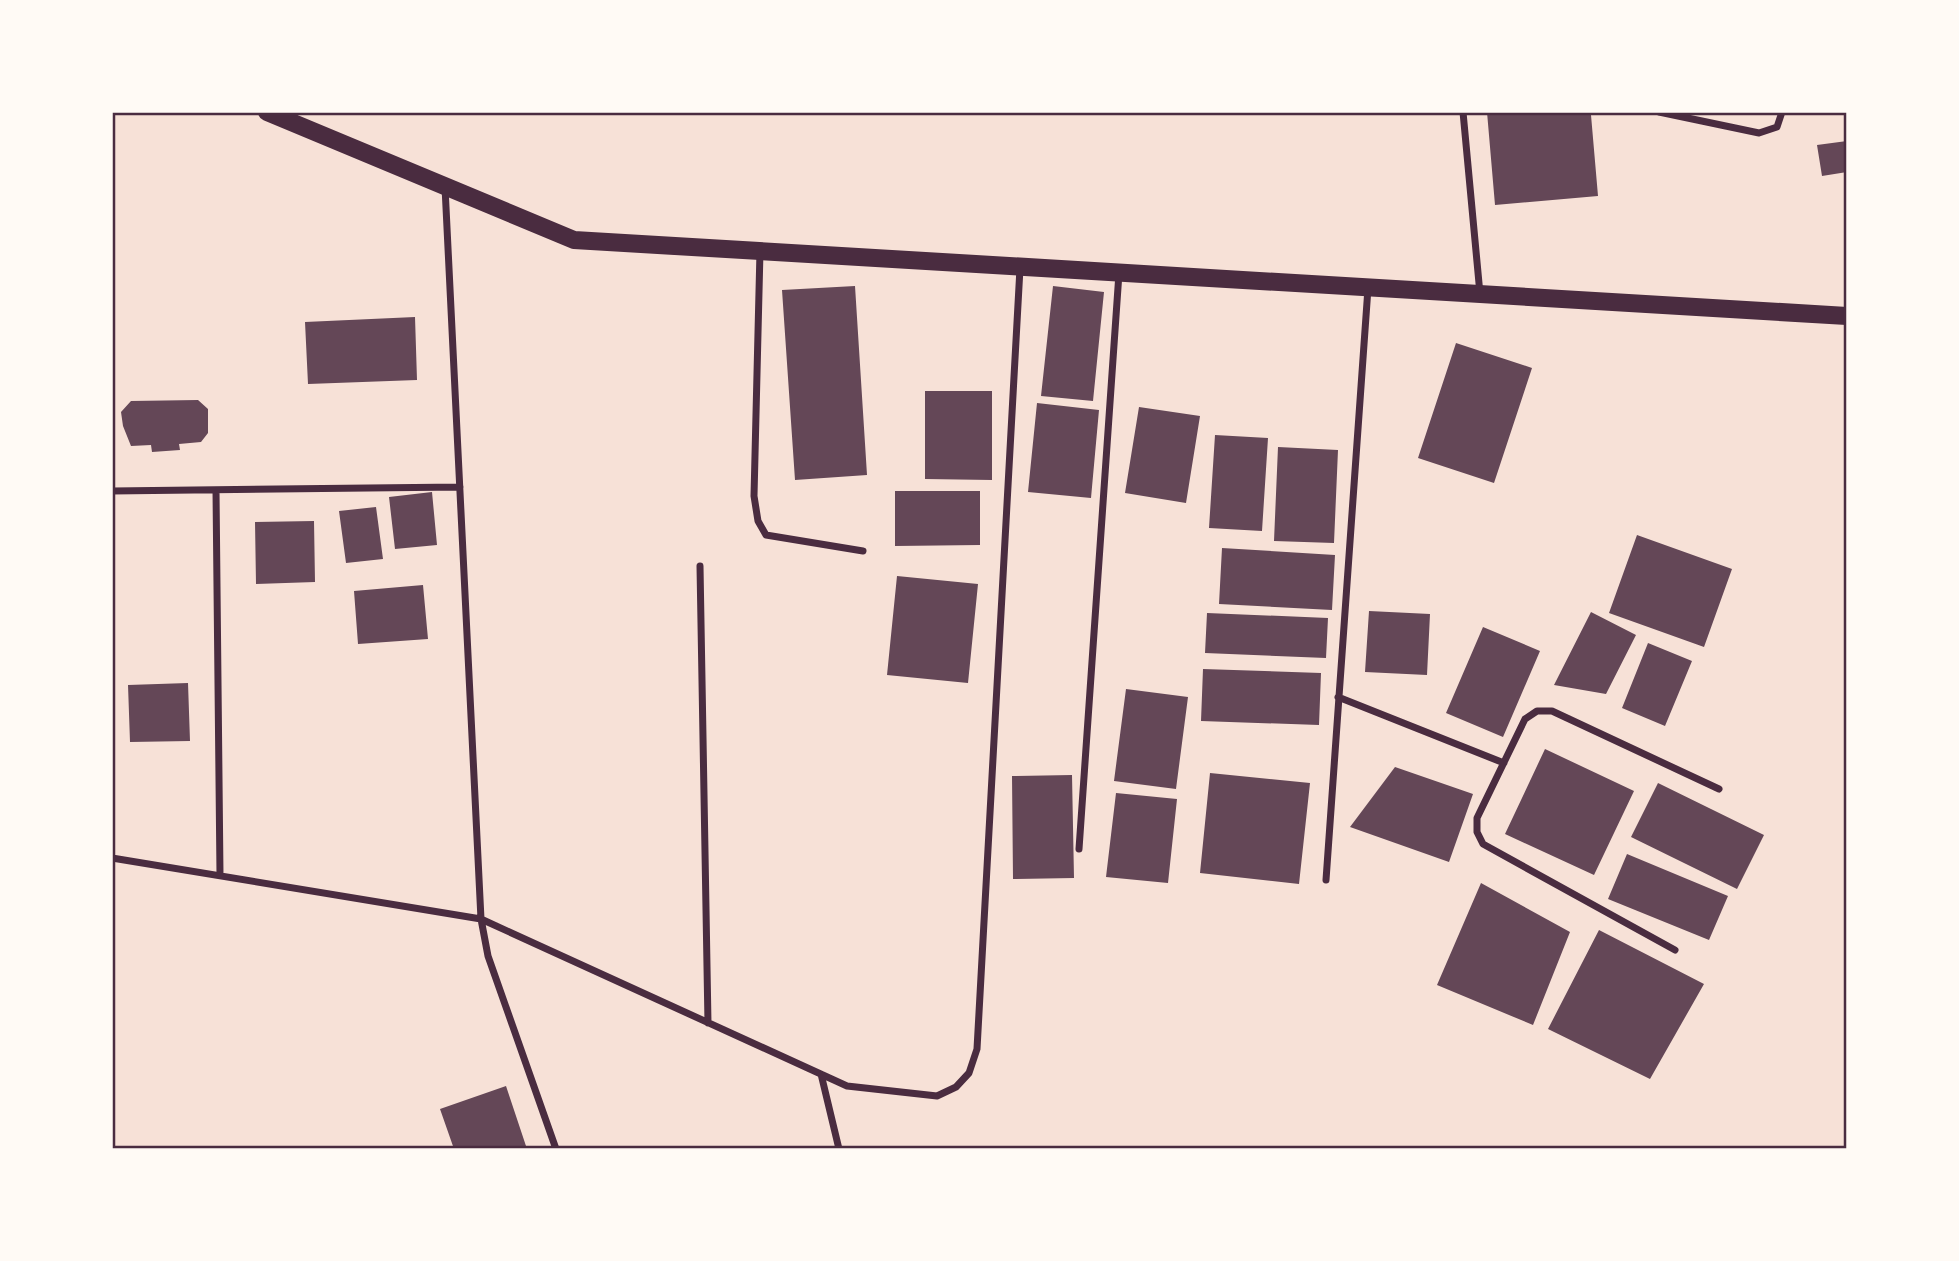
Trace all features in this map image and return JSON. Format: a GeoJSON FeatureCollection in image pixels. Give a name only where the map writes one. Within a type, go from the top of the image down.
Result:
{"type":"FeatureCollection","features":[{"type":"Feature","properties":{"kind":"main road"},"geometry":{"type":"LineString","coordinates":[[267,112],[574,240],[1847,316]]}},
{"type":"Feature","properties":{"kind":"street"},"geometry":{"type":"LineString","coordinates":[[1463,112],[1480,294]]}},
{"type":"Feature","properties":{"kind":"street"},"geometry":{"type":"LineString","coordinates":[[1659,112],[1759,133],[1777,127],[1782,112]]}},
{"type":"Feature","properties":{"kind":"street"},"geometry":{"type":"LineString","coordinates":[[445,186],[481,919],[488,956],[556,1149]]}},
{"type":"Feature","properties":{"kind":"street"},"geometry":{"type":"LineString","coordinates":[[760,251],[754,496],[758,522],[766,535],[863,551]]}},
{"type":"Feature","properties":{"kind":"street"},"geometry":{"type":"LineString","coordinates":[[112,858],[481,919],[846,1086],[937,1096],[956,1087],[969,1073],[977,1049],[1020,267]]}},
{"type":"Feature","properties":{"kind":"street"},"geometry":{"type":"LineString","coordinates":[[1079,849],[1119,273]]}},
{"type":"Feature","properties":{"kind":"street"},"geometry":{"type":"LineString","coordinates":[[1326,880],[1368,288]]}},
{"type":"Feature","properties":{"kind":"street"},"geometry":{"type":"LineString","coordinates":[[112,491],[460,487]]}},
{"type":"Feature","properties":{"kind":"street"},"geometry":{"type":"LineString","coordinates":[[215,490],[220,875]]}},
{"type":"Feature","properties":{"kind":"street"},"geometry":{"type":"LineString","coordinates":[[700,566],[708,1023]]}},
{"type":"Feature","properties":{"kind":"street"},"geometry":{"type":"LineString","coordinates":[[1338,697],[1504,763]]}},
{"type":"Feature","properties":{"kind":"street"},"geometry":{"type":"LineString","coordinates":[[1675,950],[1483,844],[1477,832],[1477,818],[1525,719],[1537,711],[1552,711],[1719,789]]}},
{"type":"Feature","properties":{"kind":"street"},"geometry":{"type":"LineString","coordinates":[[821,1074],[839,1149]]}},
{"type":"Feature","properties":{"kind":"building"},"geometry":{"type":"Polygon","coordinates":[[[1487,112],[1573,112],[1591,115],[1598,196],[1495,205],[1487,112]]]}},
{"type":"Feature","properties":{"kind":"building"},"geometry":{"type":"Polygon","coordinates":[[[1847,141],[1847,172],[1822,176],[1817,145],[1847,141]]]}},
{"type":"Feature","properties":{"kind":"building"},"geometry":{"type":"Polygon","coordinates":[[[855,286],[867,475],[795,480],[782,290],[855,286]]]}},
{"type":"Feature","properties":{"kind":"building"},"geometry":{"type":"Polygon","coordinates":[[[1053,286],[1104,292],[1093,401],[1041,396],[1053,286]]]}},
{"type":"Feature","properties":{"kind":"building"},"geometry":{"type":"Polygon","coordinates":[[[415,317],[417,380],[308,384],[305,322],[415,317]]]}},
{"type":"Feature","properties":{"kind":"building"},"geometry":{"type":"Polygon","coordinates":[[[1456,343],[1532,368],[1494,483],[1418,458],[1456,343]]]}},
{"type":"Feature","properties":{"kind":"building"},"geometry":{"type":"Polygon","coordinates":[[[925,391],[992,391],[992,480],[925,479],[925,391]]]}},
{"type":"Feature","properties":{"kind":"building"},"geometry":{"type":"Polygon","coordinates":[[[198,400],[208,409],[208,433],[201,442],[179,444],[180,450],[152,452],[151,445],[131,446],[121,412],[131,401],[198,400]]]}},
{"type":"Feature","properties":{"kind":"building"},"geometry":{"type":"Polygon","coordinates":[[[1037,403],[1099,410],[1091,498],[1028,492],[1037,403]]]}},
{"type":"Feature","properties":{"kind":"building"},"geometry":{"type":"Polygon","coordinates":[[[1139,407],[1200,416],[1186,503],[1125,493],[1139,407]]]}},
{"type":"Feature","properties":{"kind":"building"},"geometry":{"type":"Polygon","coordinates":[[[1215,435],[1268,438],[1262,531],[1209,528],[1215,435]]]}},
{"type":"Feature","properties":{"kind":"building"},"geometry":{"type":"Polygon","coordinates":[[[1278,447],[1338,450],[1334,543],[1274,541],[1278,447]]]}},
{"type":"Feature","properties":{"kind":"building"},"geometry":{"type":"Polygon","coordinates":[[[895,491],[980,491],[980,545],[895,546],[895,491]]]}},
{"type":"Feature","properties":{"kind":"building"},"geometry":{"type":"Polygon","coordinates":[[[432,492],[437,545],[395,549],[389,497],[432,492]]]}},
{"type":"Feature","properties":{"kind":"building"},"geometry":{"type":"Polygon","coordinates":[[[376,507],[383,559],[346,563],[339,511],[376,507]]]}},
{"type":"Feature","properties":{"kind":"building"},"geometry":{"type":"Polygon","coordinates":[[[314,521],[315,582],[256,584],[255,522],[314,521]]]}},
{"type":"Feature","properties":{"kind":"building"},"geometry":{"type":"Polygon","coordinates":[[[1637,535],[1732,569],[1704,647],[1609,613],[1637,535]]]}},
{"type":"Feature","properties":{"kind":"building"},"geometry":{"type":"Polygon","coordinates":[[[1222,548],[1335,555],[1332,610],[1219,604],[1222,548]]]}},
{"type":"Feature","properties":{"kind":"building"},"geometry":{"type":"Polygon","coordinates":[[[897,576],[978,584],[968,683],[887,675],[897,576]]]}},
{"type":"Feature","properties":{"kind":"building"},"geometry":{"type":"Polygon","coordinates":[[[423,585],[428,639],[358,644],[354,591],[423,585]]]}},
{"type":"Feature","properties":{"kind":"building"},"geometry":{"type":"Polygon","coordinates":[[[1369,611],[1430,614],[1427,675],[1365,672],[1369,611]]]}},
{"type":"Feature","properties":{"kind":"building"},"geometry":{"type":"Polygon","coordinates":[[[1591,612],[1636,635],[1606,694],[1554,685],[1591,612]]]}},
{"type":"Feature","properties":{"kind":"building"},"geometry":{"type":"Polygon","coordinates":[[[1207,613],[1328,618],[1326,658],[1205,653],[1207,613]]]}},
{"type":"Feature","properties":{"kind":"building"},"geometry":{"type":"Polygon","coordinates":[[[1483,627],[1540,651],[1503,737],[1446,713],[1483,627]]]}},
{"type":"Feature","properties":{"kind":"building"},"geometry":{"type":"Polygon","coordinates":[[[1648,643],[1692,661],[1665,726],[1622,708],[1648,643]]]}},
{"type":"Feature","properties":{"kind":"building"},"geometry":{"type":"Polygon","coordinates":[[[1203,669],[1321,673],[1319,725],[1201,721],[1203,669]]]}},
{"type":"Feature","properties":{"kind":"building"},"geometry":{"type":"Polygon","coordinates":[[[188,683],[190,741],[130,742],[128,685],[188,683]]]}},
{"type":"Feature","properties":{"kind":"building"},"geometry":{"type":"Polygon","coordinates":[[[1126,689],[1188,697],[1176,789],[1114,781],[1126,689]]]}},
{"type":"Feature","properties":{"kind":"building"},"geometry":{"type":"Polygon","coordinates":[[[1545,749],[1634,791],[1594,875],[1505,834],[1545,749]]]}},
{"type":"Feature","properties":{"kind":"building"},"geometry":{"type":"Polygon","coordinates":[[[1395,767],[1473,794],[1449,862],[1350,827],[1395,767]]]}},
{"type":"Feature","properties":{"kind":"building"},"geometry":{"type":"Polygon","coordinates":[[[1210,773],[1310,783],[1299,884],[1200,873],[1210,773]]]}},
{"type":"Feature","properties":{"kind":"building"},"geometry":{"type":"Polygon","coordinates":[[[1072,775],[1074,878],[1013,879],[1012,776],[1072,775]]]}},
{"type":"Feature","properties":{"kind":"building"},"geometry":{"type":"Polygon","coordinates":[[[1658,783],[1764,835],[1737,889],[1631,837],[1658,783]]]}},
{"type":"Feature","properties":{"kind":"building"},"geometry":{"type":"Polygon","coordinates":[[[1116,793],[1177,799],[1168,883],[1106,877],[1116,793]]]}},
{"type":"Feature","properties":{"kind":"building"},"geometry":{"type":"Polygon","coordinates":[[[1627,854],[1728,896],[1709,940],[1608,899],[1627,854]]]}},
{"type":"Feature","properties":{"kind":"building"},"geometry":{"type":"Polygon","coordinates":[[[1481,883],[1570,932],[1533,1025],[1437,985],[1481,883]]]}},
{"type":"Feature","properties":{"kind":"building"},"geometry":{"type":"Polygon","coordinates":[[[1599,930],[1704,984],[1650,1079],[1548,1029],[1599,930]]]}},
{"type":"Feature","properties":{"kind":"building"},"geometry":{"type":"Polygon","coordinates":[[[506,1086],[527,1149],[454,1149],[440,1109],[506,1086]]]}}]}
